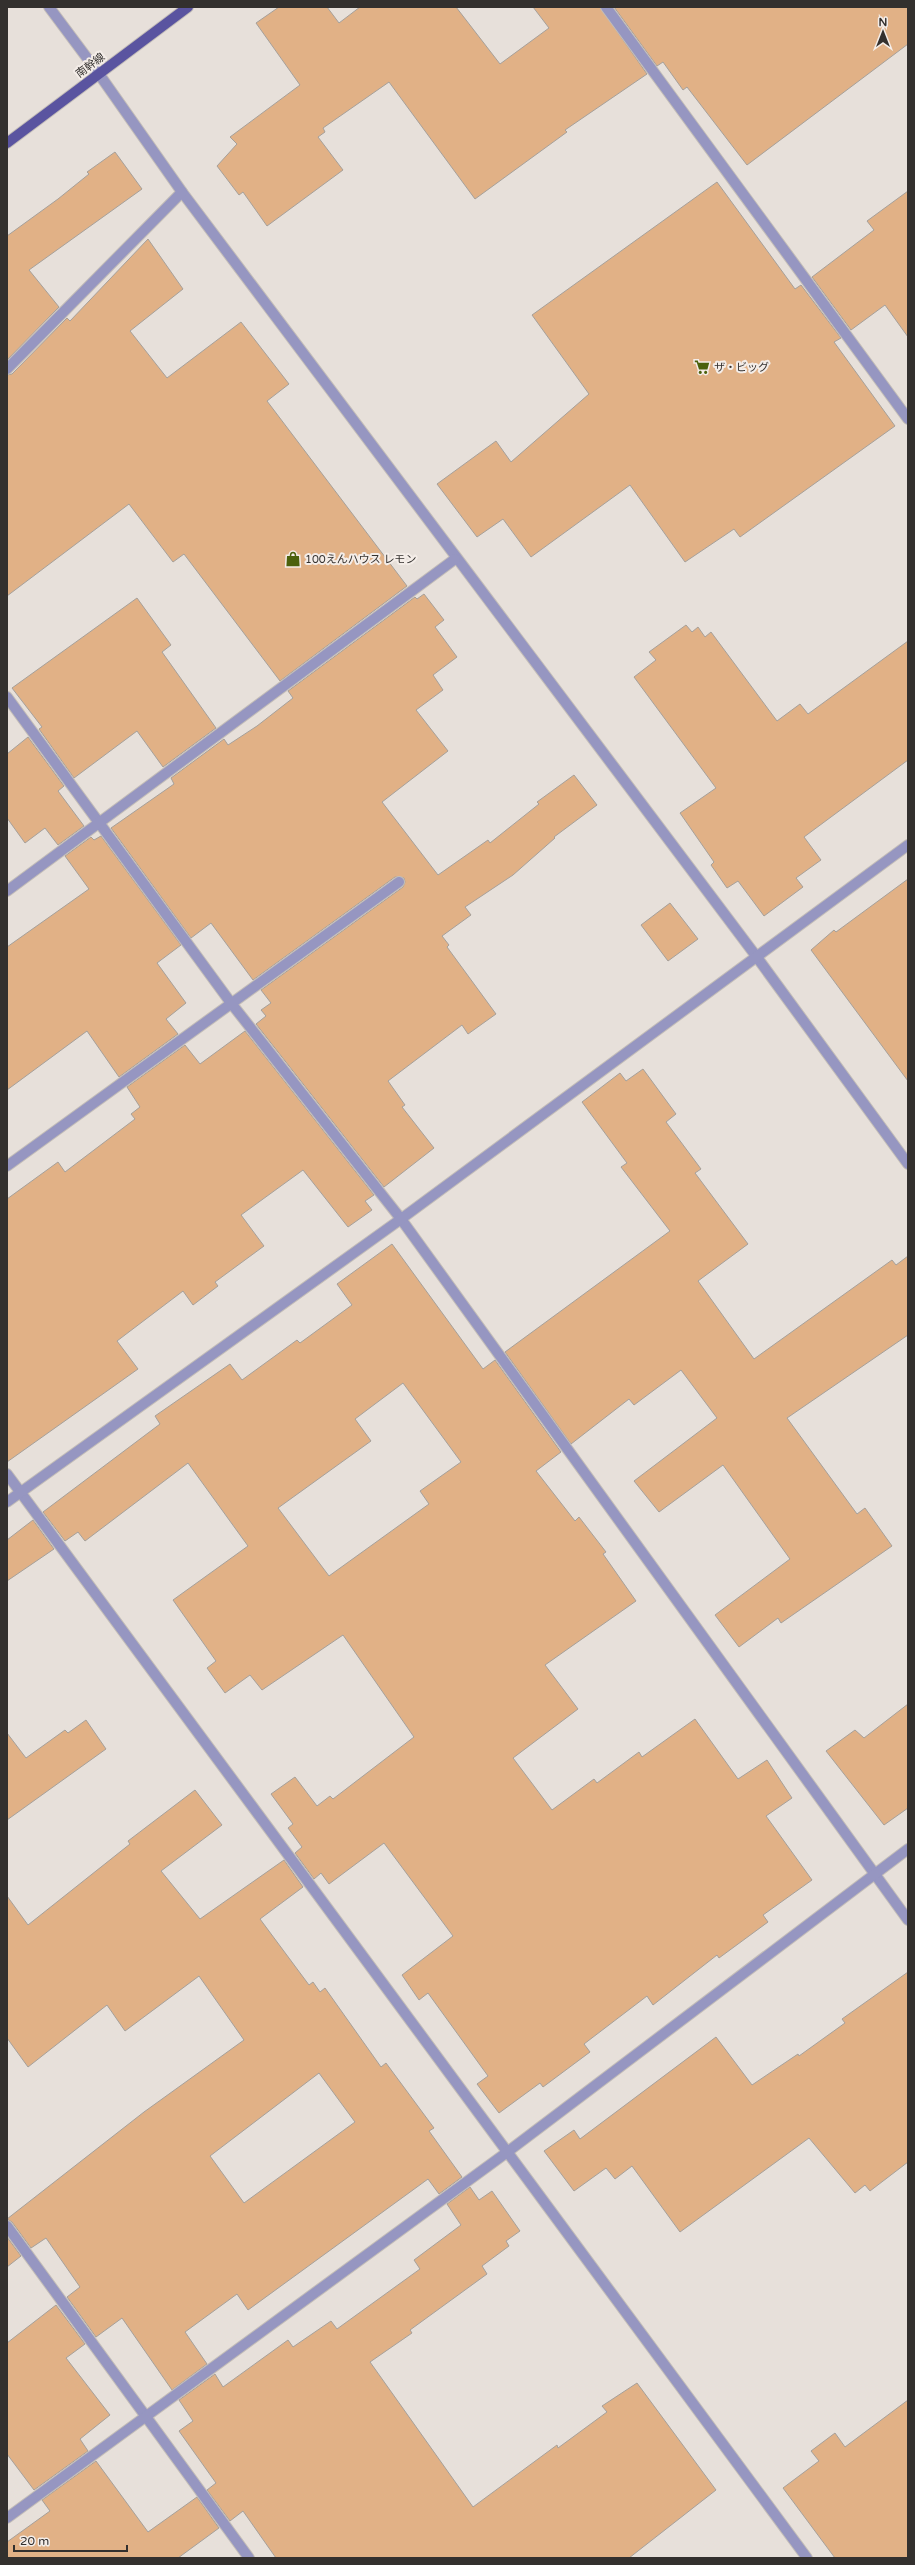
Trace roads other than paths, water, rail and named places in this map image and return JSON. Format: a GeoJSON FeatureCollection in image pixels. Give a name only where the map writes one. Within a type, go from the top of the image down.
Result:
{"type":"FeatureCollection","features":[{"type":"Feature","properties":{"kind":"main road","name":"南幹線"},"geometry":{"type":"LineString","coordinates":[[7,143],[188,7]]}},
{"type":"Feature","properties":{"kind":"street"},"geometry":{"type":"LineString","coordinates":[[49,7],[99,74],[182,192],[455,559],[756,956],[908,1164]]}},
{"type":"Feature","properties":{"kind":"street"},"geometry":{"type":"LineString","coordinates":[[606,7],[908,419]]}},
{"type":"Feature","properties":{"kind":"street"},"geometry":{"type":"LineString","coordinates":[[7,369],[182,192]]}},
{"type":"Feature","properties":{"kind":"street"},"geometry":{"type":"LineString","coordinates":[[7,891],[455,559]]}},
{"type":"Feature","properties":{"kind":"street"},"geometry":{"type":"LineString","coordinates":[[7,697],[231,1004],[401,1219],[908,1920]]}},
{"type":"Feature","properties":{"kind":"street"},"geometry":{"type":"LineString","coordinates":[[7,1502],[401,1219],[908,845]]}},
{"type":"Feature","properties":{"kind":"street"},"geometry":{"type":"LineString","coordinates":[[7,1166],[399,882]]}},
{"type":"Feature","properties":{"kind":"street"},"geometry":{"type":"LineString","coordinates":[[7,1474],[506,2153],[807,2558]]}},
{"type":"Feature","properties":{"kind":"street"},"geometry":{"type":"LineString","coordinates":[[7,2518],[506,2153],[908,1849]]}},
{"type":"Feature","properties":{"kind":"street"},"geometry":{"type":"LineString","coordinates":[[7,2226],[249,2558]]}},
{"type":"Feature","properties":{"kind":"place","name":"ザ・ビッグ"},"geometry":{"type":"Point","coordinates":[702,367]}},
{"type":"Feature","properties":{"kind":"place","name":"100えんハウス レモン"},"geometry":{"type":"Point","coordinates":[293,559]}}]}
